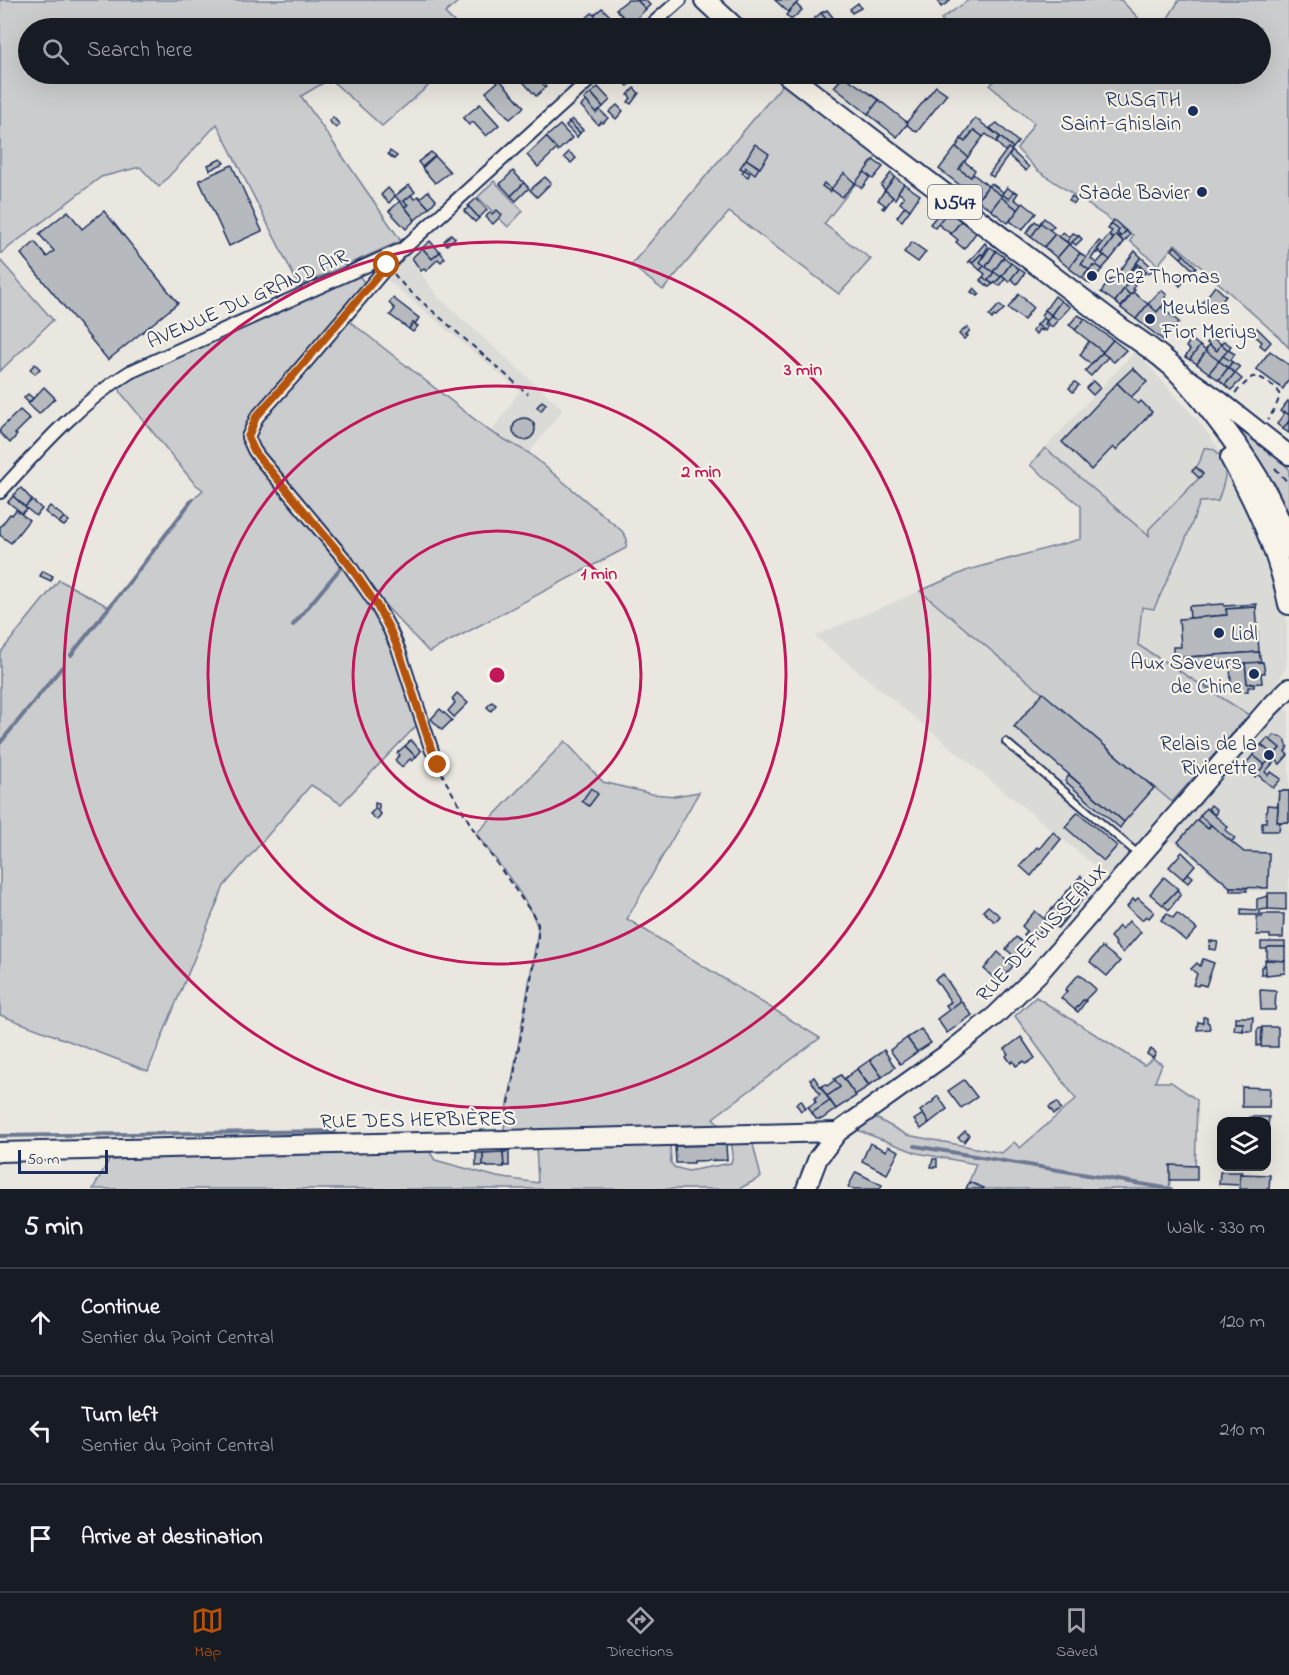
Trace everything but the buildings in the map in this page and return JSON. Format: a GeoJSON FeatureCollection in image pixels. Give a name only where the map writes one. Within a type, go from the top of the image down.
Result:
{"type":"FeatureCollection","features":[{"type":"Feature","properties":{"kind":"main road"},"geometry":{"type":"LineString","coordinates":[[705,0],[724,18]]}},
{"type":"Feature","properties":{"kind":"main road","name":"N547"},"geometry":{"type":"LineString","coordinates":[[800,84],[1140,340],[1173,368],[1208,407],[1258,477],[1279,520],[1289,548]]}},
{"type":"Feature","properties":{"kind":"main road","name":"N547"},"geometry":{"type":"LineString","coordinates":[[1124,330],[1133,345],[1163,373],[1197,411],[1243,479],[1273,544],[1289,604]]}},
{"type":"Feature","properties":{"kind":"street"},"geometry":{"type":"LineString","coordinates":[[659,18],[680,0]]}},
{"type":"Feature","properties":{"kind":"street","name":"AVENUE DU GRAND AIR"},"geometry":{"type":"LineString","coordinates":[[0,492],[64,423],[107,386],[130,372],[403,249],[585,84]]}},
{"type":"Feature","properties":{"kind":"street"},"geometry":{"type":"LineString","coordinates":[[403,249],[256,417],[248,437],[258,456],[347,562],[376,604],[399,651],[432,751]]}},
{"type":"Feature","properties":{"kind":"street"},"geometry":{"type":"LineString","coordinates":[[1173,368],[1226,405],[1289,455]]}},
{"type":"Feature","properties":{"kind":"street","name":"RUE DEFUISSEAUX"},"geometry":{"type":"LineString","coordinates":[[806,1189],[818,1158],[838,1132],[947,1054],[996,1015],[1039,973],[1281,699],[1289,677]]}},
{"type":"Feature","properties":{"kind":"street","name":"RUE DES HERBIÈRES"},"geometry":{"type":"LineString","coordinates":[[0,1152],[838,1132]]}},
{"type":"Feature","properties":{"kind":"lane"},"geometry":{"type":"LineString","coordinates":[[1212,424],[1234,453],[1246,459]]}},
{"type":"Feature","properties":{"kind":"lane"},"geometry":{"type":"LineString","coordinates":[[1243,479],[1252,481],[1269,516],[1279,520]]}},
{"type":"Feature","properties":{"kind":"lane"},"geometry":{"type":"LineString","coordinates":[[1006,742],[1141,856]]}},
{"type":"Feature","properties":{"kind":"path"},"geometry":{"type":"LineString","coordinates":[[387,265],[405,287],[528,394]]}},
{"type":"Feature","properties":{"kind":"path"},"geometry":{"type":"LineString","coordinates":[[1226,405],[1252,376],[1259,376],[1277,388],[1280,394],[1261,433]]}},
{"type":"Feature","properties":{"kind":"path"},"geometry":{"type":"LineString","coordinates":[[1275,468],[1289,484]]}},
{"type":"Feature","properties":{"kind":"path"},"geometry":{"type":"LineString","coordinates":[[432,751],[445,780],[476,834],[522,898],[537,924],[538,939],[502,1139]]}},
{"type":"Feature","properties":{"kind":"shaded area"},"geometry":{"type":"Polygon","coordinates":[[[0,0],[460,0],[445,13],[450,18],[18,18],[18,84],[321,84],[301,96],[401,241],[299,286],[217,124],[159,187],[140,167],[101,177],[0,254],[0,0]]]}},
{"type":"Feature","properties":{"kind":"shaded area"},"geometry":{"type":"Polygon","coordinates":[[[969,0],[1121,0],[1138,18],[942,18],[969,0]]]}},
{"type":"Feature","properties":{"kind":"shaded area","name":"Stade Bavier"},"geometry":{"type":"Polygon","coordinates":[[[1179,0],[1289,0],[1289,348],[1175,244],[1158,265],[1130,241],[1133,235],[1037,170],[1017,149],[1034,123],[990,86],[992,84],[1271,84],[1271,18],[1168,18],[1179,0]]]}},
{"type":"Feature","properties":{"kind":"shaded area"},"geometry":{"type":"Polygon","coordinates":[[[336,84],[430,84],[382,126],[336,84]]]}},
{"type":"Feature","properties":{"kind":"shaded area"},"geometry":{"type":"Polygon","coordinates":[[[783,84],[877,156],[824,224],[871,259],[839,294],[729,212],[663,290],[631,265],[783,84]]]}},
{"type":"Feature","properties":{"kind":"shaded area"},"geometry":{"type":"Polygon","coordinates":[[[494,181],[523,211],[508,227],[478,197],[494,181]]]}},
{"type":"Feature","properties":{"kind":"shaded area"},"geometry":{"type":"Polygon","coordinates":[[[405,251],[438,297],[563,409],[529,453],[491,432],[520,391],[384,277],[405,251]]]}},
{"type":"Feature","properties":{"kind":"shaded area"},"geometry":{"type":"Polygon","coordinates":[[[0,260],[53,320],[0,371],[0,260]]]}},
{"type":"Feature","properties":{"kind":"shaded area"},"geometry":{"type":"Polygon","coordinates":[[[358,274],[366,285],[245,436],[368,600],[389,637],[417,725],[341,804],[311,785],[224,886],[148,1071],[0,1015],[0,653],[59,580],[109,607],[192,500],[203,490],[194,483],[121,393],[119,386],[358,274]]]}},
{"type":"Feature","properties":{"kind":"shaded area"},"geometry":{"type":"Polygon","coordinates":[[[348,320],[491,432],[529,453],[622,531],[627,539],[626,548],[429,652],[369,588],[254,445],[253,431],[258,423],[348,320]]]}},
{"type":"Feature","properties":{"kind":"shaded area"},"geometry":{"type":"Polygon","coordinates":[[[1135,351],[1196,418],[1229,461],[1268,541],[1287,623],[1286,668],[1275,686],[1249,715],[1138,645],[1150,537],[1045,448],[1135,351]]]}},
{"type":"Feature","properties":{"kind":"shaded area"},"geometry":{"type":"Polygon","coordinates":[[[1238,423],[1289,462],[1289,466],[1286,466],[1289,469],[1289,515],[1275,484],[1260,467],[1234,426],[1238,423]]]}},
{"type":"Feature","properties":{"kind":"shaded area"},"geometry":{"type":"Polygon","coordinates":[[[1045,448],[1149,536],[1149,529],[1203,474],[1196,468],[1204,448],[1214,450],[1223,461],[1225,476],[1218,501],[1200,502],[1154,609],[1142,607],[1138,645],[1249,715],[1172,802],[920,591],[968,570],[1081,539],[1081,506],[1030,465],[1045,448]]]}},
{"type":"Feature","properties":{"kind":"shaded area"},"geometry":{"type":"Polygon","coordinates":[[[920,591],[1172,802],[1109,877],[815,636],[920,591]]]}},
{"type":"Feature","properties":{"kind":"shaded area"},"geometry":{"type":"Polygon","coordinates":[[[1285,709],[1289,712],[1289,892],[1230,890],[1167,836],[1278,710],[1285,709]]]}},
{"type":"Feature","properties":{"kind":"shaded area"},"geometry":{"type":"Polygon","coordinates":[[[565,741],[603,782],[652,794],[675,796],[699,792],[627,919],[820,1038],[713,1118],[722,1127],[503,1133],[538,931],[521,895],[476,834],[565,741]]]}},
{"type":"Feature","properties":{"kind":"shaded area"},"geometry":{"type":"Polygon","coordinates":[[[1036,997],[1144,1065],[1153,1059],[1162,1064],[1155,1082],[1171,1082],[1197,1100],[1195,1174],[1171,1173],[1169,1188],[1171,1189],[983,1189],[969,1182],[976,1164],[917,1153],[857,1130],[874,1117],[907,1135],[1002,1153],[1014,1142],[1020,1148],[1076,1099],[1015,1016],[1036,997]]]}},
{"type":"Feature","properties":{"kind":"shaded area"},"geometry":{"type":"Polygon","coordinates":[[[752,1140],[761,1177],[739,1189],[93,1189],[109,1160],[427,1148],[435,1160],[497,1177],[538,1183],[536,1145],[670,1143],[671,1163],[674,1167],[688,1171],[731,1163],[733,1154],[731,1141],[752,1140]]]}},
{"type":"Feature","properties":{"kind":"waterway"},"geometry":{"type":"LineString","coordinates":[[71,655],[192,500]]}},
{"type":"Feature","properties":{"kind":"waterway"},"geometry":{"type":"LineString","coordinates":[[293,625],[343,565]]}},
{"type":"Feature","properties":{"kind":"waterway"},"geometry":{"type":"LineString","coordinates":[[0,743],[62,667]]}},
{"type":"Feature","properties":{"kind":"waterway"},"geometry":{"type":"LineString","coordinates":[[0,1136],[335,1131]]}},
{"type":"Feature","properties":{"kind":"waterway"},"geometry":{"type":"LineString","coordinates":[[915,1146],[1171,1189]]}},
{"type":"Feature","properties":{"kind":"place","name":"RUSGTH Saint-Ghislain"},"geometry":{"type":"Point","coordinates":[1193,111]}},
{"type":"Feature","properties":{"kind":"place","name":"Stade Bavier"},"geometry":{"type":"Point","coordinates":[1202,192]}},
{"type":"Feature","properties":{"kind":"place","name":"Chez Thomas"},"geometry":{"type":"Point","coordinates":[1092,276]}},
{"type":"Feature","properties":{"kind":"place","name":"Meubles Fior Meriys"},"geometry":{"type":"Point","coordinates":[1150,319]}},
{"type":"Feature","properties":{"kind":"place","name":"Lidl"},"geometry":{"type":"Point","coordinates":[1219,633]}},
{"type":"Feature","properties":{"kind":"place","name":"Aux Saveurs de Chine"},"geometry":{"type":"Point","coordinates":[1254,674]}},
{"type":"Feature","properties":{"kind":"place","name":"Relais de la Rivierette"},"geometry":{"type":"Point","coordinates":[1269,755]}},
{"type":"Feature","properties":{"kind":"route"},"geometry":{"type":"LineString","coordinates":[[387,265],[256,417],[248,437],[258,456],[347,562],[376,604],[399,651],[438,765]]}}]}
